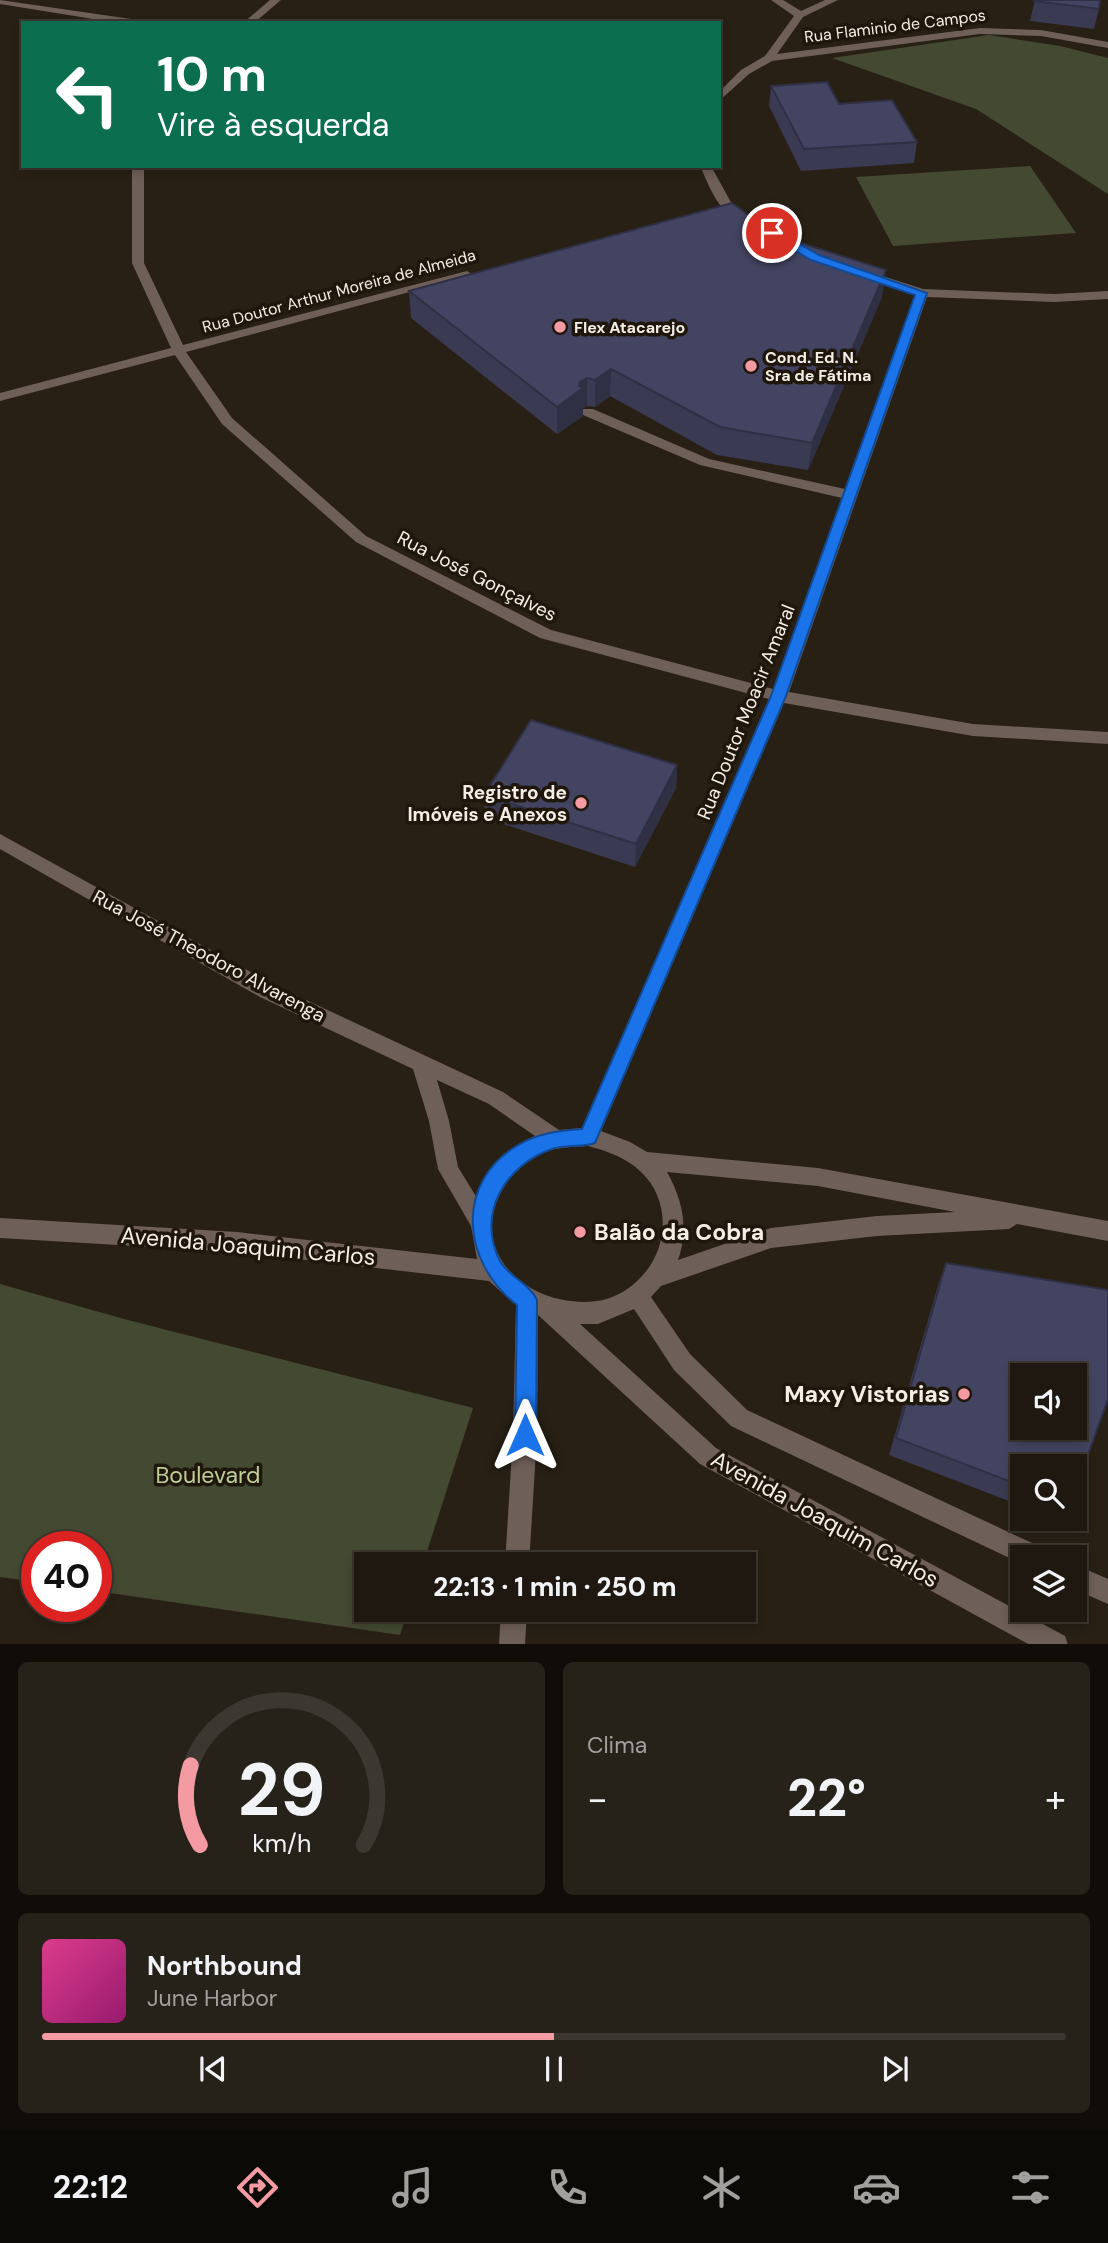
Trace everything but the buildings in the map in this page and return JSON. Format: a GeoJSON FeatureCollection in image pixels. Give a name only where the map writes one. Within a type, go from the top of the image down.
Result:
{"type":"FeatureCollection","features":[{"type":"Feature","properties":{"kind":"street"},"geometry":{"type":"LineString","coordinates":[[250,21],[276,0]]}},
{"type":"Feature","properties":{"kind":"street"},"geometry":{"type":"LineString","coordinates":[[776,0],[800,15]]}},
{"type":"Feature","properties":{"kind":"street","name":"Rua Flaminio de Campos"},"geometry":{"type":"LineString","coordinates":[[769,58],[800,15],[833,0]]}},
{"type":"Feature","properties":{"kind":"street"},"geometry":{"type":"LineString","coordinates":[[0,1],[125,21]]}},
{"type":"Feature","properties":{"kind":"street","name":"Rua Flaminio de Campos"},"geometry":{"type":"LineString","coordinates":[[721,96],[745,72],[769,58],[980,31],[1041,33],[1108,45]]}},
{"type":"Feature","properties":{"kind":"street","name":"Rua José Gonçalves"},"geometry":{"type":"LineString","coordinates":[[138,168],[138,263],[179,351],[227,421],[361,539],[546,634],[779,696],[973,730],[1108,738]]}},
{"type":"Feature","properties":{"kind":"street"},"geometry":{"type":"LineString","coordinates":[[706,168],[722,209],[750,220]]}},
{"type":"Feature","properties":{"kind":"street"},"geometry":{"type":"LineString","coordinates":[[850,270],[922,293],[1054,298],[1108,295]]}},
{"type":"Feature","properties":{"kind":"street","name":"Rua Doutor Arthur Moreira de Almeida"},"geometry":{"type":"LineString","coordinates":[[0,397],[477,273]]}},
{"type":"Feature","properties":{"kind":"street","name":"Rua Doutor Moacir Amaral"},"geometry":{"type":"LineString","coordinates":[[588,1137],[779,696],[922,293]]}},
{"type":"Feature","properties":{"kind":"street"},"geometry":{"type":"LineString","coordinates":[[588,412],[705,462],[850,495]]}},
{"type":"Feature","properties":{"kind":"street","name":"Rua José Theodoro Alvarenga"},"geometry":{"type":"LineString","coordinates":[[0,842],[267,991],[496,1098],[555,1139]]}},
{"type":"Feature","properties":{"kind":"street"},"geometry":{"type":"LineString","coordinates":[[422,1064],[439,1121],[448,1169],[481,1223]]}},
{"type":"Feature","properties":{"kind":"street"},"geometry":{"type":"LineString","coordinates":[[588,1137],[618,1145],[644,1161],[664,1185],[674,1216],[673,1247],[659,1276],[638,1296],[596,1314],[550,1311],[527,1300],[509,1287],[495,1271],[484,1247],[481,1223],[487,1194],[503,1169],[526,1150],[555,1139],[588,1137]]}},
{"type":"Feature","properties":{"kind":"street"},"geometry":{"type":"LineString","coordinates":[[644,1161],[818,1177],[1108,1231]]}},
{"type":"Feature","properties":{"kind":"street"},"geometry":{"type":"LineString","coordinates":[[659,1276],[771,1238],[877,1226],[1038,1218]]}},
{"type":"Feature","properties":{"kind":"street","name":"Avenida Joaquim Carlos"},"geometry":{"type":"LineString","coordinates":[[0,1228],[237,1242],[495,1271]]}},
{"type":"Feature","properties":{"kind":"street"},"geometry":{"type":"LineString","coordinates":[[638,1296],[682,1363],[739,1418],[1010,1546]]}},
{"type":"Feature","properties":{"kind":"street"},"geometry":{"type":"LineString","coordinates":[[518,1552],[525,1435],[527,1300]]}},
{"type":"Feature","properties":{"kind":"street","name":"Avenida Joaquim Carlos"},"geometry":{"type":"LineString","coordinates":[[550,1311],[708,1456],[1056,1644]]}},
{"type":"Feature","properties":{"kind":"street"},"geometry":{"type":"LineString","coordinates":[[1087,1582],[1108,1592]]}},
{"type":"Feature","properties":{"kind":"street"},"geometry":{"type":"LineString","coordinates":[[512,1644],[513,1622]]}},
{"type":"Feature","properties":{"kind":"green space"},"geometry":{"type":"Polygon","coordinates":[[[989,35],[1060,46],[1108,58],[1108,194],[976,109],[832,58],[989,35]]]}},
{"type":"Feature","properties":{"kind":"green space"},"geometry":{"type":"Polygon","coordinates":[[[1030,166],[1076,233],[893,246],[856,177],[1030,166]]]}},
{"type":"Feature","properties":{"kind":"green space","name":"Boulevard"},"geometry":{"type":"Polygon","coordinates":[[[0,1284],[124,1319],[473,1408],[427,1552],[354,1552],[354,1622],[404,1622],[400,1635],[112,1593],[112,1531],[21,1531],[21,1580],[0,1577],[0,1284]]]}},
{"type":"Feature","properties":{"kind":"place","name":"Flex Atacarejo"},"geometry":{"type":"Point","coordinates":[560,327]}},
{"type":"Feature","properties":{"kind":"place","name":"Cond. Ed. N. Sra de Fátima"},"geometry":{"type":"Point","coordinates":[751,366]}},
{"type":"Feature","properties":{"kind":"place","name":"Registro de Imóveis e Anexos"},"geometry":{"type":"Point","coordinates":[581,803]}},
{"type":"Feature","properties":{"kind":"place","name":"Balão da Cobra"},"geometry":{"type":"Point","coordinates":[580,1232]}},
{"type":"Feature","properties":{"kind":"place","name":"Maxy Vistorias"},"geometry":{"type":"Point","coordinates":[964,1394]}},
{"type":"Feature","properties":{"kind":"route"},"geometry":{"type":"LineString","coordinates":[[525,1435],[527,1300],[509,1287],[495,1271],[484,1247],[481,1223],[487,1194],[503,1169],[526,1150],[555,1139],[588,1137],[779,696],[922,293],[815,258],[772,233]]}}]}
